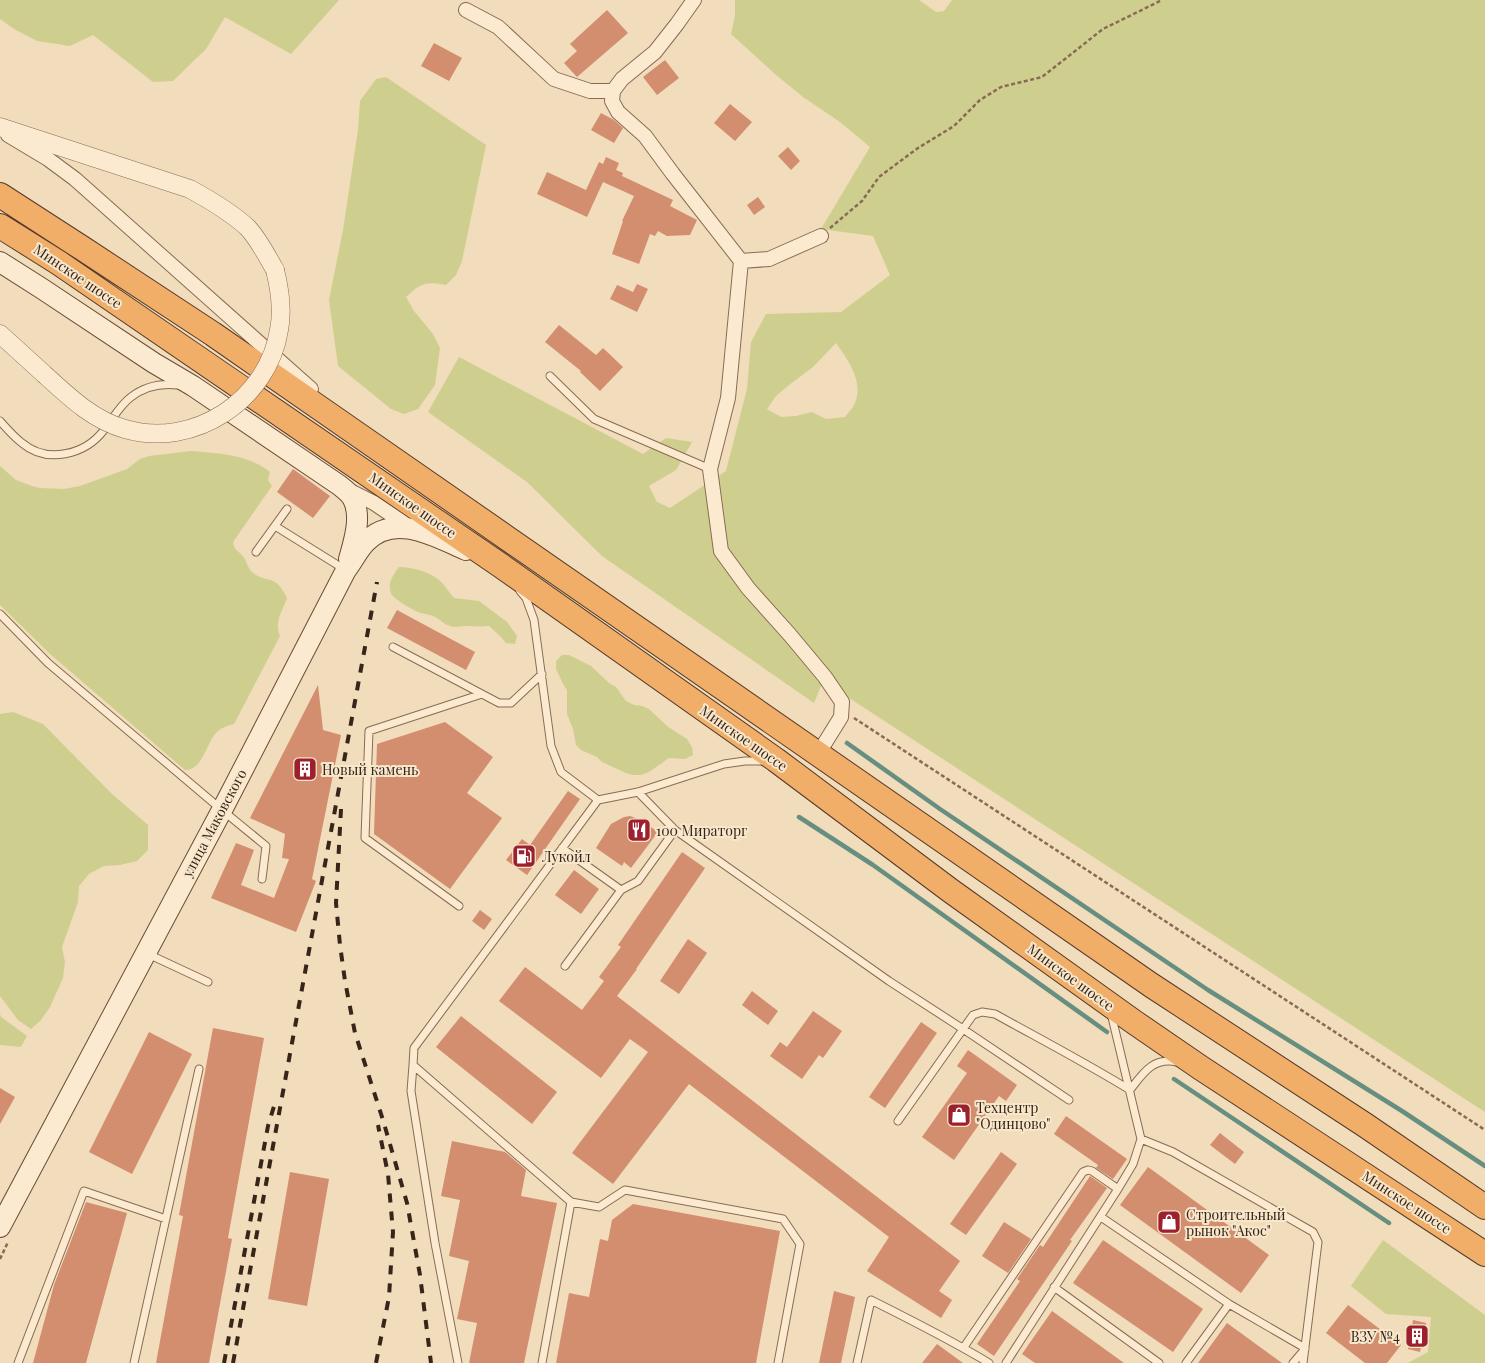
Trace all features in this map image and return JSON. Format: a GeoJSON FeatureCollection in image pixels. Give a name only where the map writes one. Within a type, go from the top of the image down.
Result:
{"type":"FeatureCollection","features":[{"type":"Feature","properties":{"kind":"highway","name":"Минское шоссе"},"geometry":{"type":"LineString","coordinates":[[0,196],[213,334],[1151,985],[1357,1120],[1485,1207]]}},
{"type":"Feature","properties":{"kind":"highway","name":"Минское шоссе"},"geometry":{"type":"LineString","coordinates":[[0,226],[90,284],[497,563],[776,760],[951,891],[1108,1003],[1202,1068],[1485,1254]]}},
{"type":"Feature","properties":{"kind":"main road"},"geometry":{"type":"LineString","coordinates":[[0,262],[154,363],[193,386],[350,494],[354,501],[357,515],[356,534],[346,570]]}},
{"type":"Feature","properties":{"kind":"main road","name":"улица Маковского"},"geometry":{"type":"LineString","coordinates":[[0,1227],[222,810],[346,570],[366,542],[380,531],[394,527],[412,529],[497,563]]}},
{"type":"Feature","properties":{"kind":"street"},"geometry":{"type":"LineString","coordinates":[[694,0],[655,52],[622,79],[613,91],[612,101],[618,112],[645,136],[741,261],[728,398],[710,469],[721,551],[748,588],[825,677],[842,702],[842,717],[818,754]]}},
{"type":"Feature","properties":{"kind":"street"},"geometry":{"type":"LineString","coordinates":[[466,10],[498,27],[554,79],[590,91],[613,91]]}},
{"type":"Feature","properties":{"kind":"street"},"geometry":{"type":"LineString","coordinates":[[0,129],[146,174],[196,193],[223,209],[248,228],[262,247],[275,270],[281,297],[281,314],[277,339],[269,363],[256,385],[225,413],[210,422],[178,432],[144,433],[128,430],[96,417],[82,408],[0,334]]}},
{"type":"Feature","properties":{"kind":"street"},"geometry":{"type":"LineString","coordinates":[[0,129],[48,159],[75,179],[297,378],[405,469]]}},
{"type":"Feature","properties":{"kind":"street"},"geometry":{"type":"LineString","coordinates":[[741,261],[769,259],[821,236]]}},
{"type":"Feature","properties":{"kind":"street"},"geometry":{"type":"LineString","coordinates":[[339,485],[374,503],[412,529]]}},
{"type":"Feature","properties":{"kind":"lane"},"geometry":{"type":"LineString","coordinates":[[550,376],[594,419],[710,469]]}},
{"type":"Feature","properties":{"kind":"lane"},"geometry":{"type":"LineString","coordinates":[[0,421],[22,444],[47,454],[61,455],[74,452],[94,441],[120,406],[140,391],[152,386],[168,384],[193,386]]}},
{"type":"Feature","properties":{"kind":"lane"},"geometry":{"type":"LineString","coordinates":[[256,552],[287,510]]}},
{"type":"Feature","properties":{"kind":"lane"},"geometry":{"type":"LineString","coordinates":[[275,526],[346,570]]}},
{"type":"Feature","properties":{"kind":"lane"},"geometry":{"type":"LineString","coordinates":[[497,563],[526,598],[534,620],[551,746],[560,772],[598,800]]}},
{"type":"Feature","properties":{"kind":"lane"},"geometry":{"type":"LineString","coordinates":[[0,614],[48,663],[266,846],[262,879]]}},
{"type":"Feature","properties":{"kind":"lane"},"geometry":{"type":"LineString","coordinates":[[393,647],[498,703],[511,703],[542,674]]}},
{"type":"Feature","properties":{"kind":"lane"},"geometry":{"type":"LineString","coordinates":[[459,906],[366,838],[369,731],[482,694]]}},
{"type":"Feature","properties":{"kind":"lane"},"geometry":{"type":"LineString","coordinates":[[458,1363],[435,1243],[411,1091],[414,1048],[598,800],[638,792],[724,764],[776,760]]}},
{"type":"Feature","properties":{"kind":"lane"},"geometry":{"type":"LineString","coordinates":[[638,792],[675,830],[889,981],[1069,1100]]}},
{"type":"Feature","properties":{"kind":"lane"},"geometry":{"type":"LineString","coordinates":[[566,966],[621,890],[638,881],[675,830]]}},
{"type":"Feature","properties":{"kind":"lane"},"geometry":{"type":"LineString","coordinates":[[562,848],[621,890]]}},
{"type":"Feature","properties":{"kind":"lane"},"geometry":{"type":"LineString","coordinates":[[146,953],[208,982]]}},
{"type":"Feature","properties":{"kind":"lane"},"geometry":{"type":"LineString","coordinates":[[1006,1363],[1118,1189],[1132,1164],[1141,1139],[1108,1003]]}},
{"type":"Feature","properties":{"kind":"lane"},"geometry":{"type":"LineString","coordinates":[[898,1121],[973,1015],[982,1012],[995,1014],[1130,1090]]}},
{"type":"Feature","properties":{"kind":"lane"},"geometry":{"type":"LineString","coordinates":[[1130,1090],[1151,1066],[1161,1061],[1172,1061],[1202,1068]]}},
{"type":"Feature","properties":{"kind":"lane"},"geometry":{"type":"LineString","coordinates":[[413,1065],[571,1202],[598,1207],[625,1190],[783,1219],[800,1244],[778,1363]]}},
{"type":"Feature","properties":{"kind":"lane"},"geometry":{"type":"LineString","coordinates":[[134,1363],[199,1069]]}},
{"type":"Feature","properties":{"kind":"lane"},"geometry":{"type":"LineString","coordinates":[[1141,1139],[1173,1152],[1313,1232],[1318,1242],[1303,1363]]}},
{"type":"Feature","properties":{"kind":"lane"},"geometry":{"type":"LineString","coordinates":[[964,1348],[1084,1172],[1092,1171],[1118,1189]]}},
{"type":"Feature","properties":{"kind":"lane"},"geometry":{"type":"LineString","coordinates":[[18,1363],[84,1191],[166,1219]]}},
{"type":"Feature","properties":{"kind":"lane"},"geometry":{"type":"LineString","coordinates":[[542,1363],[571,1202]]}},
{"type":"Feature","properties":{"kind":"lane"},"geometry":{"type":"LineString","coordinates":[[1101,1217],[1229,1304],[1305,1348]]}},
{"type":"Feature","properties":{"kind":"lane"},"geometry":{"type":"LineString","coordinates":[[1054,1287],[1159,1363]]}},
{"type":"Feature","properties":{"kind":"lane"},"geometry":{"type":"LineString","coordinates":[[857,1363],[871,1300],[990,1363]]}},
{"type":"Feature","properties":{"kind":"lane"},"geometry":{"type":"LineString","coordinates":[[1186,1363],[1229,1304]]}},
{"type":"Feature","properties":{"kind":"lane"},"geometry":{"type":"LineString","coordinates":[[1293,1363],[1305,1348]]}},
{"type":"Feature","properties":{"kind":"path"},"geometry":{"type":"LineString","coordinates":[[821,236],[862,201],[879,177],[918,148],[954,126],[980,100],[1001,87],[1042,77],[1103,29],[1162,0]]}},
{"type":"Feature","properties":{"kind":"path"},"geometry":{"type":"LineString","coordinates":[[842,710],[1485,1130]]}},
{"type":"Feature","properties":{"kind":"green space"},"geometry":{"type":"Polygon","coordinates":[[[0,0],[339,0],[291,54],[225,17],[206,49],[173,81],[153,82],[93,35],[70,46],[37,41],[14,29],[0,19],[0,0]]]}},
{"type":"Feature","properties":{"kind":"green space"},"geometry":{"type":"Polygon","coordinates":[[[735,0],[919,0],[936,12],[944,11],[952,0],[1485,0],[1485,1112],[823,681],[814,703],[602,556],[527,482],[428,412],[459,357],[643,454],[666,438],[692,442],[676,470],[649,486],[657,502],[670,508],[726,471],[747,389],[751,342],[766,314],[841,312],[890,275],[873,236],[821,229],[870,147],[840,122],[803,97],[731,34],[735,16],[735,0]],[[836,343],[813,367],[776,396],[767,409],[781,417],[812,412],[826,419],[845,417],[854,405],[858,388],[854,372],[836,343]]]}},
{"type":"Feature","properties":{"kind":"green space"},"geometry":{"type":"Polygon","coordinates":[[[386,77],[486,145],[462,261],[456,275],[446,285],[424,284],[406,297],[414,311],[433,334],[440,348],[435,385],[418,409],[404,414],[391,409],[338,366],[329,300],[343,230],[358,130],[360,101],[376,79],[386,77]]]}},
{"type":"Feature","properties":{"kind":"green space"},"geometry":{"type":"Polygon","coordinates":[[[191,451],[232,455],[251,461],[270,472],[268,480],[272,486],[233,542],[251,571],[278,585],[287,598],[278,621],[280,636],[234,724],[218,731],[201,760],[191,769],[185,770],[50,654],[0,605],[0,466],[16,480],[32,486],[64,489],[80,486],[127,469],[140,459],[149,456],[191,451]]]}},
{"type":"Feature","properties":{"kind":"green space"},"geometry":{"type":"Polygon","coordinates":[[[399,567],[419,570],[434,576],[454,598],[479,601],[507,622],[517,636],[515,644],[506,643],[489,626],[452,627],[435,617],[420,613],[400,602],[393,597],[390,591],[390,584],[399,567]]]}},
{"type":"Feature","properties":{"kind":"green space"},"geometry":{"type":"Polygon","coordinates":[[[562,655],[569,655],[591,666],[616,687],[626,701],[649,709],[667,726],[687,739],[692,747],[693,755],[685,759],[669,758],[649,772],[633,775],[602,762],[597,757],[581,750],[576,745],[573,729],[567,714],[567,690],[556,669],[556,661],[562,655]]]}},
{"type":"Feature","properties":{"kind":"green space"},"geometry":{"type":"Polygon","coordinates":[[[13,712],[43,724],[112,794],[148,825],[148,850],[137,861],[104,866],[89,874],[79,886],[78,902],[62,947],[65,962],[63,978],[50,1007],[41,1020],[31,1029],[18,1020],[0,996],[0,714],[13,712]]]}},
{"type":"Feature","properties":{"kind":"green space"},"geometry":{"type":"Polygon","coordinates":[[[0,1014],[1,1017],[27,1036],[21,1047],[0,1045],[0,1014]]]}},
{"type":"Feature","properties":{"kind":"green space"},"geometry":{"type":"Polygon","coordinates":[[[1383,1240],[1485,1315],[1485,1363],[1408,1363],[1428,1352],[1431,1317],[1386,1314],[1351,1286],[1383,1240]]]}},
{"type":"Feature","properties":{"kind":"building"},"geometry":{"type":"Polygon","coordinates":[[[607,10],[628,33],[577,77],[564,63],[577,51],[570,44],[607,10]]]}},
{"type":"Feature","properties":{"kind":"building"},"geometry":{"type":"Polygon","coordinates":[[[434,43],[462,58],[449,81],[421,66],[434,43]]]}},
{"type":"Feature","properties":{"kind":"building"},"geometry":{"type":"Polygon","coordinates":[[[665,60],[679,78],[657,95],[643,77],[665,60]]]}},
{"type":"Feature","properties":{"kind":"building"},"geometry":{"type":"Polygon","coordinates":[[[730,104],[752,122],[735,141],[714,123],[730,104]]]}},
{"type":"Feature","properties":{"kind":"building"},"geometry":{"type":"Polygon","coordinates":[[[601,113],[614,120],[623,128],[614,143],[591,130],[601,113]]]}},
{"type":"Feature","properties":{"kind":"building"},"geometry":{"type":"Polygon","coordinates":[[[788,147],[800,161],[791,170],[778,156],[788,147]]]}},
{"type":"Feature","properties":{"kind":"building"},"geometry":{"type":"Polygon","coordinates":[[[606,157],[619,163],[616,170],[623,173],[622,176],[673,200],[670,206],[697,220],[690,235],[667,236],[658,231],[655,236],[650,234],[639,264],[612,254],[622,221],[634,196],[603,182],[587,217],[537,194],[547,172],[586,190],[599,162],[603,164],[606,157]]]}},
{"type":"Feature","properties":{"kind":"building"},"geometry":{"type":"Polygon","coordinates":[[[758,197],[765,207],[754,215],[747,205],[758,197]]]}},
{"type":"Feature","properties":{"kind":"building"},"geometry":{"type":"Polygon","coordinates":[[[637,284],[648,289],[637,312],[610,299],[617,285],[633,292],[637,284]]]}},
{"type":"Feature","properties":{"kind":"building"},"geometry":{"type":"Polygon","coordinates":[[[559,325],[596,355],[603,348],[623,367],[600,391],[581,371],[545,342],[559,325]]]}},
{"type":"Feature","properties":{"kind":"building"},"geometry":{"type":"Polygon","coordinates":[[[293,469],[330,496],[313,518],[277,492],[293,469]]]}},
{"type":"Feature","properties":{"kind":"building"},"geometry":{"type":"Polygon","coordinates":[[[397,610],[475,652],[466,670],[387,628],[397,610]]]}},
{"type":"Feature","properties":{"kind":"building","name":"Новый камень"},"geometry":{"type":"Polygon","coordinates":[[[318,685],[323,730],[341,735],[312,879],[316,881],[296,932],[211,898],[236,843],[254,850],[241,885],[274,898],[289,859],[282,858],[285,834],[250,818],[318,685]]]}},
{"type":"Feature","properties":{"kind":"building"},"geometry":{"type":"Polygon","coordinates":[[[445,722],[493,757],[467,793],[502,818],[450,889],[374,834],[377,744],[445,722]]]}},
{"type":"Feature","properties":{"kind":"building"},"geometry":{"type":"Polygon","coordinates":[[[568,791],[580,799],[527,875],[506,860],[522,839],[530,845],[568,791]]]}},
{"type":"Feature","properties":{"kind":"building"},"geometry":{"type":"Polygon","coordinates":[[[630,816],[646,822],[658,832],[631,868],[624,862],[622,866],[596,848],[611,824],[630,816]]]}},
{"type":"Feature","properties":{"kind":"building"},"geometry":{"type":"Polygon","coordinates":[[[682,852],[705,868],[617,996],[960,1261],[939,1291],[952,1300],[941,1318],[867,1271],[889,1237],[689,1084],[613,1184],[572,1153],[648,1052],[630,1039],[601,1078],[499,1001],[525,967],[582,1010],[604,981],[599,977],[621,947],[618,945],[682,852]]]}},
{"type":"Feature","properties":{"kind":"building"},"geometry":{"type":"Polygon","coordinates":[[[574,870],[599,889],[581,914],[555,895],[574,870]]]}},
{"type":"Feature","properties":{"kind":"building"},"geometry":{"type":"Polygon","coordinates":[[[480,910],[492,919],[484,930],[472,921],[480,910]]]}},
{"type":"Feature","properties":{"kind":"building"},"geometry":{"type":"Polygon","coordinates":[[[688,939],[707,953],[679,994],[660,981],[688,939]]]}},
{"type":"Feature","properties":{"kind":"building"},"geometry":{"type":"Polygon","coordinates":[[[752,991],[778,1011],[768,1025],[742,1005],[752,991]]]}},
{"type":"Feature","properties":{"kind":"building"},"geometry":{"type":"Polygon","coordinates":[[[813,1011],[842,1031],[823,1058],[819,1055],[802,1079],[770,1056],[780,1042],[787,1047],[813,1011]]]}},
{"type":"Feature","properties":{"kind":"building"},"geometry":{"type":"Polygon","coordinates":[[[461,1016],[557,1092],[532,1124],[436,1047],[461,1016]]]}},
{"type":"Feature","properties":{"kind":"building"},"geometry":{"type":"Polygon","coordinates":[[[921,1022],[937,1033],[885,1108],[869,1097],[921,1022]]]}},
{"type":"Feature","properties":{"kind":"building"},"geometry":{"type":"Polygon","coordinates":[[[213,1028],[264,1038],[228,1238],[232,1239],[209,1363],[156,1363],[183,1216],[179,1215],[213,1028]]]}},
{"type":"Feature","properties":{"kind":"building"},"geometry":{"type":"Polygon","coordinates":[[[149,1032],[192,1054],[132,1174],[89,1152],[149,1032]]]}},
{"type":"Feature","properties":{"kind":"building"},"geometry":{"type":"Polygon","coordinates":[[[968,1050],[1017,1085],[1006,1101],[999,1096],[954,1160],[922,1137],[967,1073],[957,1066],[968,1050]]]}},
{"type":"Feature","properties":{"kind":"building"},"geometry":{"type":"Polygon","coordinates":[[[0,1088],[15,1097],[0,1124],[0,1088]]]}},
{"type":"Feature","properties":{"kind":"building"},"geometry":{"type":"Polygon","coordinates":[[[1066,1116],[1127,1159],[1113,1179],[1096,1168],[1098,1165],[1054,1134],[1066,1116]]]}},
{"type":"Feature","properties":{"kind":"building"},"geometry":{"type":"Polygon","coordinates":[[[1220,1133],[1244,1152],[1235,1164],[1210,1145],[1220,1133]]]}},
{"type":"Feature","properties":{"kind":"building"},"geometry":{"type":"Polygon","coordinates":[[[452,1141],[505,1152],[526,1170],[521,1196],[557,1203],[524,1363],[469,1363],[477,1323],[457,1319],[469,1261],[449,1256],[460,1200],[441,1196],[452,1141]]]}},
{"type":"Feature","properties":{"kind":"building"},"geometry":{"type":"Polygon","coordinates":[[[1001,1152],[1017,1164],[966,1235],[950,1224],[1001,1152]]]}},
{"type":"Feature","properties":{"kind":"building"},"geometry":{"type":"Polygon","coordinates":[[[1148,1167],[1269,1255],[1241,1293],[1120,1205],[1148,1167]]]}},
{"type":"Feature","properties":{"kind":"building"},"geometry":{"type":"Polygon","coordinates":[[[290,1172],[329,1179],[307,1306],[268,1299],[290,1172]]]}},
{"type":"Feature","properties":{"kind":"building"},"geometry":{"type":"Polygon","coordinates":[[[1090,1176],[1107,1188],[1070,1240],[1072,1241],[994,1356],[977,1344],[1020,1281],[1017,1279],[1040,1245],[1043,1247],[1090,1176]]]}},
{"type":"Feature","properties":{"kind":"building"},"geometry":{"type":"Polygon","coordinates":[[[86,1202],[127,1213],[86,1363],[33,1363],[54,1285],[86,1202]]]}},
{"type":"Feature","properties":{"kind":"building"},"geometry":{"type":"Polygon","coordinates":[[[633,1204],[780,1231],[756,1363],[556,1363],[569,1293],[589,1297],[600,1239],[608,1241],[612,1220],[633,1204]]]}},
{"type":"Feature","properties":{"kind":"building"},"geometry":{"type":"Polygon","coordinates":[[[1004,1222],[1031,1239],[1008,1273],[982,1256],[1004,1222]]]}},
{"type":"Feature","properties":{"kind":"building"},"geometry":{"type":"Polygon","coordinates":[[[1103,1240],[1203,1309],[1173,1352],[1073,1283],[1103,1240]]]}},
{"type":"Feature","properties":{"kind":"building"},"geometry":{"type":"Polygon","coordinates":[[[834,1291],[855,1297],[841,1363],[819,1363],[834,1291]]]}},
{"type":"Feature","properties":{"kind":"building"},"geometry":{"type":"Polygon","coordinates":[[[1348,1305],[1401,1345],[1387,1363],[1365,1363],[1326,1333],[1348,1305]]]}},
{"type":"Feature","properties":{"kind":"building"},"geometry":{"type":"Polygon","coordinates":[[[1052,1311],[1124,1363],[1035,1363],[1022,1354],[1052,1311]]]}},
{"type":"Feature","properties":{"kind":"building","name":"ВЗУ №4"},"geometry":{"type":"Polygon","coordinates":[[[1413,1320],[1426,1323],[1420,1352],[1408,1349],[1413,1320]]]}},
{"type":"Feature","properties":{"kind":"building"},"geometry":{"type":"Polygon","coordinates":[[[1227,1323],[1282,1363],[1198,1363],[1227,1323]]]}},
{"type":"Feature","properties":{"kind":"building"},"geometry":{"type":"Polygon","coordinates":[[[937,1344],[963,1363],[922,1363],[937,1344]]]}},
{"type":"Feature","properties":{"kind":"waterway"},"geometry":{"type":"LineString","coordinates":[[847,743],[940,809],[1208,990],[1402,1111],[1485,1166]]}},
{"type":"Feature","properties":{"kind":"waterway"},"geometry":{"type":"LineString","coordinates":[[799,817],[873,865],[1107,1032]]}},
{"type":"Feature","properties":{"kind":"waterway"},"geometry":{"type":"LineString","coordinates":[[1174,1079],[1389,1223]]}},
{"type":"Feature","properties":{"kind":"railway"},"geometry":{"type":"LineString","coordinates":[[233,1363],[377,582]]}},
{"type":"Feature","properties":{"kind":"railway"},"geometry":{"type":"LineString","coordinates":[[341,809],[336,903],[345,981],[355,1033],[407,1203],[420,1275],[431,1363]]}},
{"type":"Feature","properties":{"kind":"railway"},"geometry":{"type":"LineString","coordinates":[[224,1363],[268,1126],[275,1103]]}},
{"type":"Feature","properties":{"kind":"railway"},"geometry":{"type":"LineString","coordinates":[[376,1363],[389,1297],[393,1232],[388,1174],[378,1125]]}},
{"type":"Feature","properties":{"kind":"place","name":"Новый камень"},"geometry":{"type":"Point","coordinates":[305,769]}},
{"type":"Feature","properties":{"kind":"place","name":"100 Мираторг"},"geometry":{"type":"Point","coordinates":[639,830]}},
{"type":"Feature","properties":{"kind":"place","name":"Лукойл"},"geometry":{"type":"Point","coordinates":[524,856]}},
{"type":"Feature","properties":{"kind":"place","name":"Техцентр \"Одинцово\""},"geometry":{"type":"Point","coordinates":[959,1115]}},
{"type":"Feature","properties":{"kind":"place","name":"Строительный рынок \"Акос\""},"geometry":{"type":"Point","coordinates":[1169,1222]}},
{"type":"Feature","properties":{"kind":"place","name":"ВЗУ №4"},"geometry":{"type":"Point","coordinates":[1417,1336]}}]}
